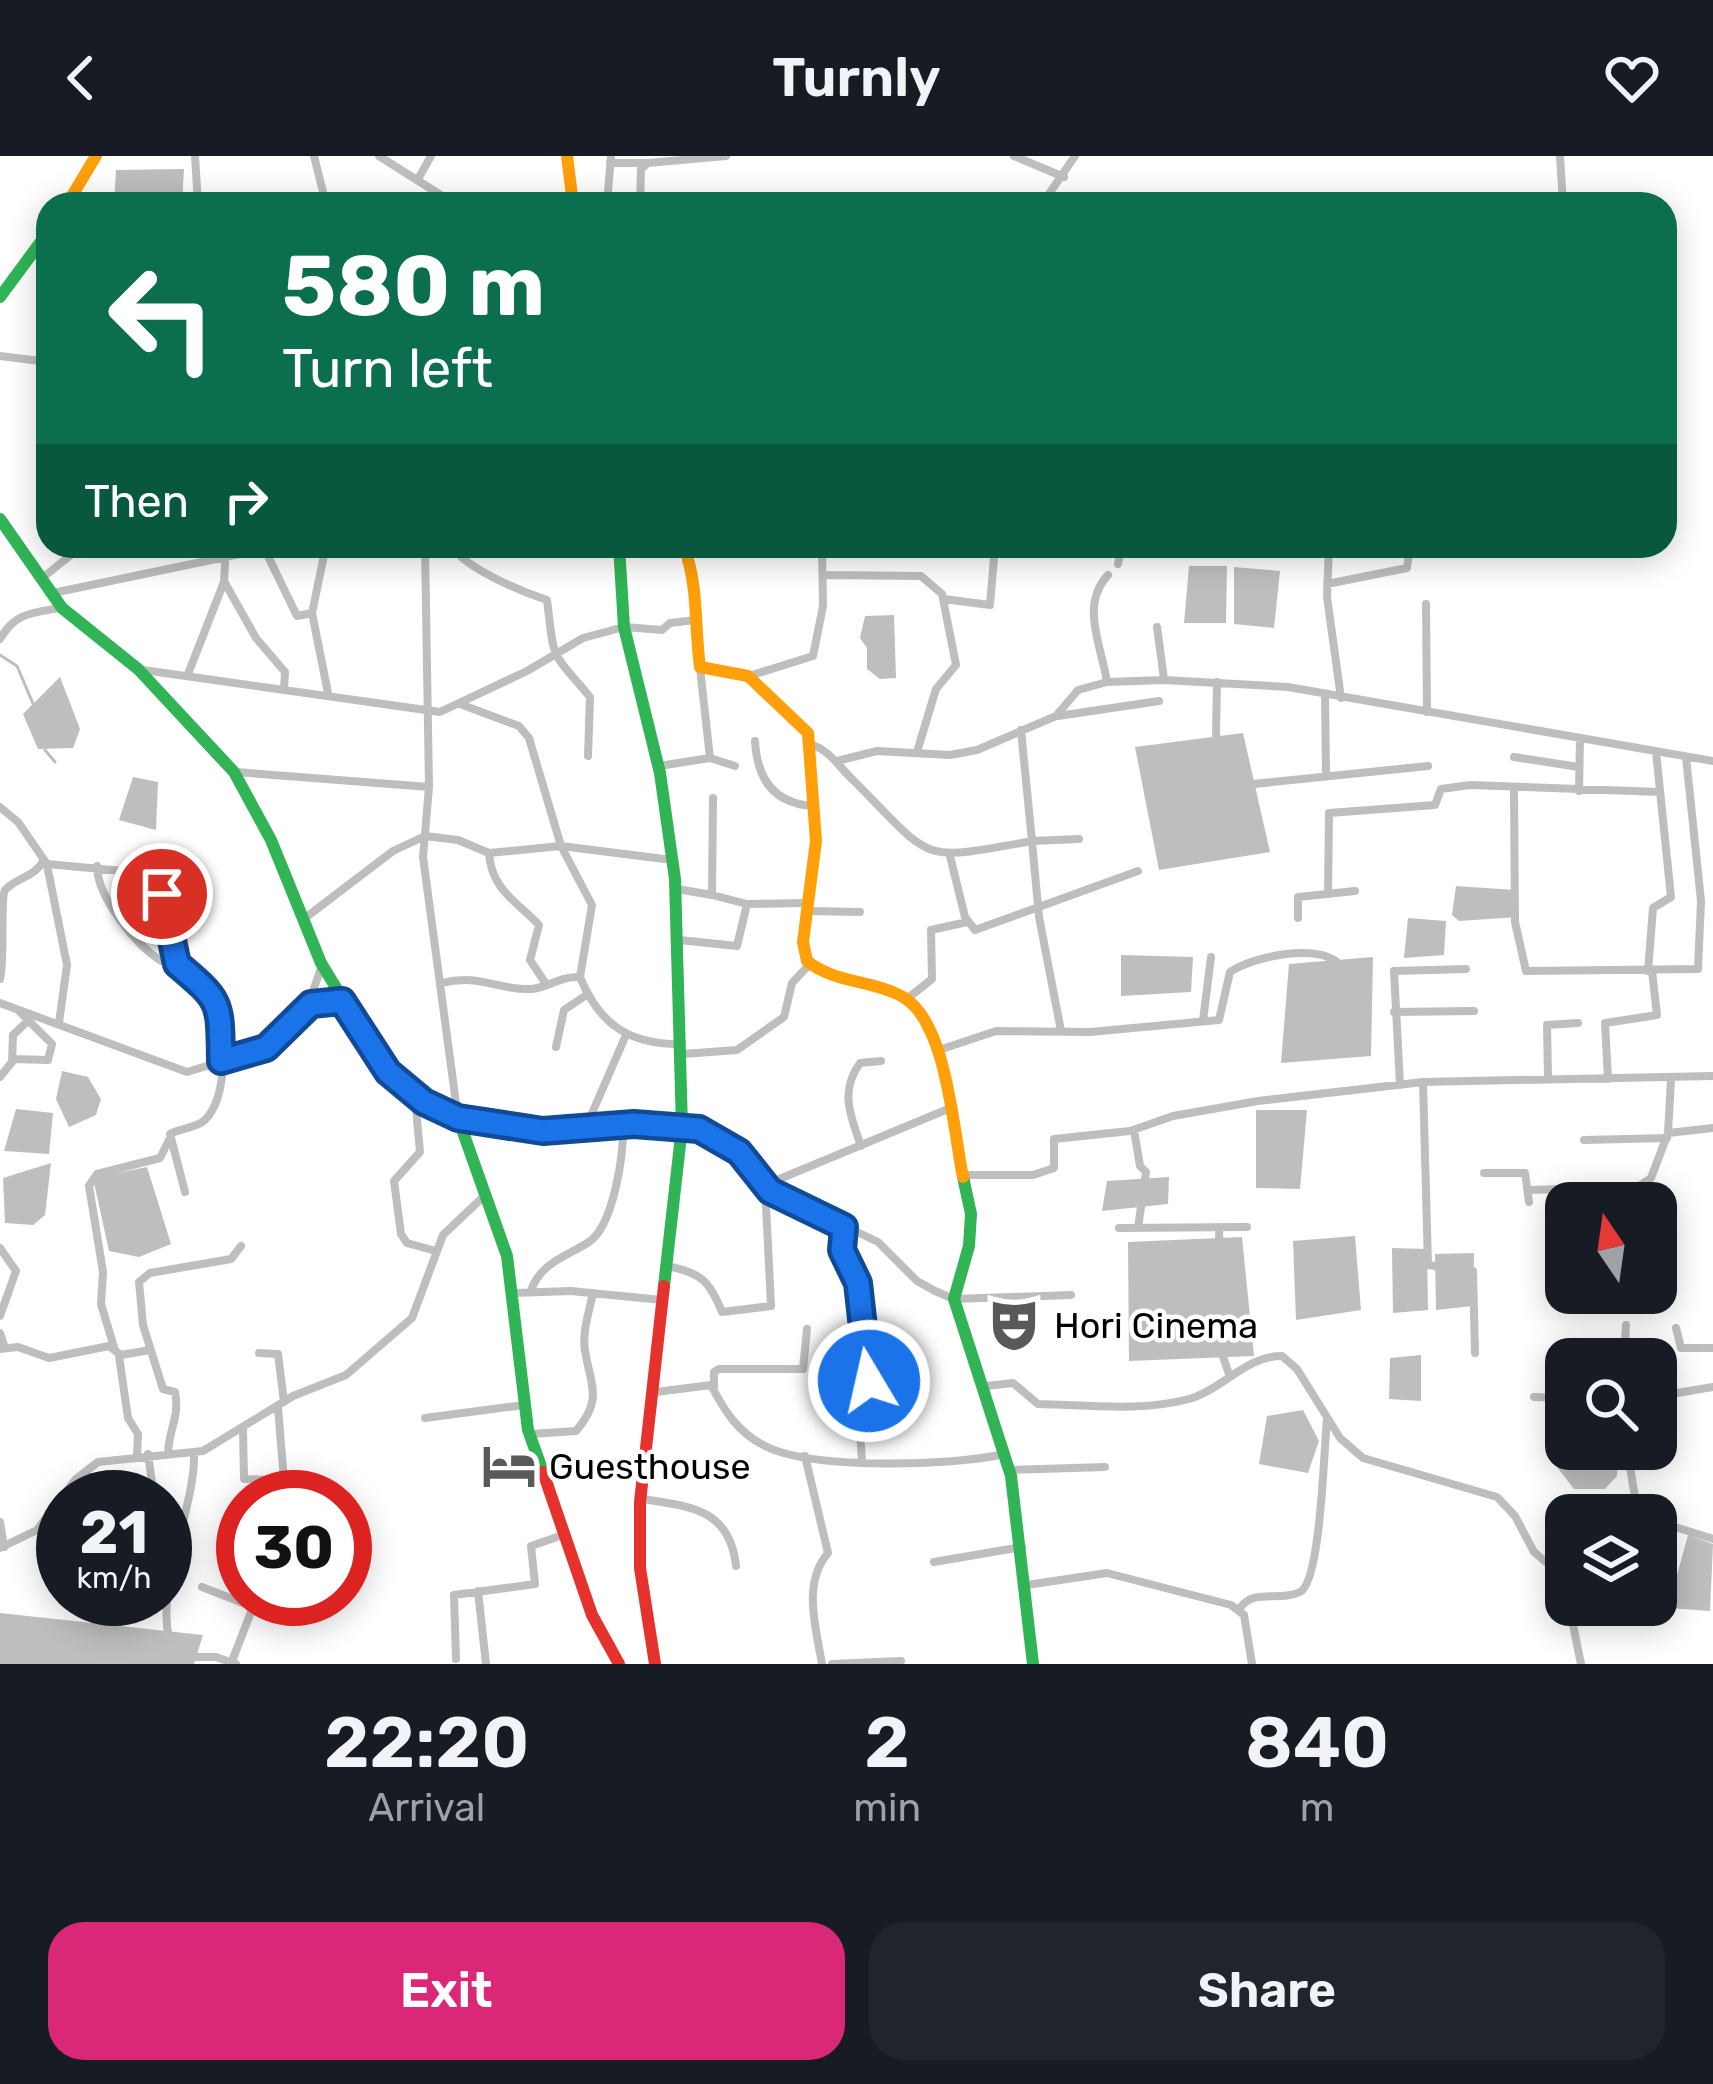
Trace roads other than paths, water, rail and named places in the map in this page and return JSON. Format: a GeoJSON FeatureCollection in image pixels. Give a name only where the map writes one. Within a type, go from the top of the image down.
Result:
{"type":"FeatureCollection","features":[{"type":"Feature","properties":{"kind":"street"},"geometry":{"type":"LineString","coordinates":[[74,192],[96,156]]}},
{"type":"Feature","properties":{"kind":"street"},"geometry":{"type":"LineString","coordinates":[[195,156],[198,192]]}},
{"type":"Feature","properties":{"kind":"street"},"geometry":{"type":"LineString","coordinates":[[314,156],[323,192]]}},
{"type":"Feature","properties":{"kind":"street"},"geometry":{"type":"LineString","coordinates":[[379,156],[437,192]]}},
{"type":"Feature","properties":{"kind":"street"},"geometry":{"type":"LineString","coordinates":[[418,179],[431,156]]}},
{"type":"Feature","properties":{"kind":"street"},"geometry":{"type":"LineString","coordinates":[[567,156],[572,192]]}},
{"type":"Feature","properties":{"kind":"street"},"geometry":{"type":"LineString","coordinates":[[607,192],[610,159],[648,163],[726,156]]}},
{"type":"Feature","properties":{"kind":"street"},"geometry":{"type":"LineString","coordinates":[[1014,156],[1064,177]]}},
{"type":"Feature","properties":{"kind":"street"},"geometry":{"type":"LineString","coordinates":[[1052,192],[1075,156]]}},
{"type":"Feature","properties":{"kind":"street"},"geometry":{"type":"LineString","coordinates":[[1560,156],[1562,192]]}},
{"type":"Feature","properties":{"kind":"street"},"geometry":{"type":"LineString","coordinates":[[640,192],[641,170],[648,163]]}},
{"type":"Feature","properties":{"kind":"street"},"geometry":{"type":"LineString","coordinates":[[0,296],[36,248]]}},
{"type":"Feature","properties":{"kind":"street"},"geometry":{"type":"LineString","coordinates":[[0,356],[36,360]]}},
{"type":"Feature","properties":{"kind":"street"},"geometry":{"type":"LineString","coordinates":[[0,520],[62,608],[138,669],[234,772],[342,1001],[388,1072],[415,1097],[458,1118],[543,1131],[622,1124],[682,1127],[729,1144],[765,1185],[878,1242],[917,1281],[954,1300],[1071,1295]]}},
{"type":"Feature","properties":{"kind":"street"},"geometry":{"type":"LineString","coordinates":[[40,580],[67,558]]}},
{"type":"Feature","properties":{"kind":"street"},"geometry":{"type":"LineString","coordinates":[[51,593],[225,558],[224,582],[188,674]]}},
{"type":"Feature","properties":{"kind":"street"},"geometry":{"type":"LineString","coordinates":[[269,558],[297,616],[312,613]]}},
{"type":"Feature","properties":{"kind":"street"},"geometry":{"type":"LineString","coordinates":[[323,558],[312,613],[328,693]]}},
{"type":"Feature","properties":{"kind":"street"},"geometry":{"type":"LineString","coordinates":[[425,558],[424,711],[429,787],[424,836],[458,1118],[499,1223],[529,1434],[592,1615],[619,1664]]}},
{"type":"Feature","properties":{"kind":"street"},"geometry":{"type":"LineString","coordinates":[[460,558],[508,586],[547,599],[548,639],[564,674],[590,697],[588,756]]}},
{"type":"Feature","properties":{"kind":"street"},"geometry":{"type":"LineString","coordinates":[[620,558],[624,627],[658,766],[679,940],[682,1127],[656,1393],[640,1498],[640,1568],[655,1664]]}},
{"type":"Feature","properties":{"kind":"street"},"geometry":{"type":"LineString","coordinates":[[689,558],[699,590],[696,620],[710,758]]}},
{"type":"Feature","properties":{"kind":"street"},"geometry":{"type":"LineString","coordinates":[[700,667],[748,676],[811,659],[821,625],[823,558]]}},
{"type":"Feature","properties":{"kind":"street"},"geometry":{"type":"LineString","coordinates":[[944,599],[991,605],[994,558]]}},
{"type":"Feature","properties":{"kind":"street"},"geometry":{"type":"LineString","coordinates":[[1118,564],[1119,558]]}},
{"type":"Feature","properties":{"kind":"street"},"geometry":{"type":"LineString","coordinates":[[1328,558],[1327,584],[1342,698]]}},
{"type":"Feature","properties":{"kind":"street"},"geometry":{"type":"LineString","coordinates":[[1327,584],[1407,568],[1408,558]]}},
{"type":"Feature","properties":{"kind":"street"},"geometry":{"type":"LineString","coordinates":[[1107,682],[1091,604],[1094,590],[1108,574]]}},
{"type":"Feature","properties":{"kind":"street"},"geometry":{"type":"LineString","coordinates":[[824,575],[921,576],[938,586],[956,665],[936,688],[917,752]]}},
{"type":"Feature","properties":{"kind":"street"},"geometry":{"type":"LineString","coordinates":[[224,582],[256,638],[278,660],[284,690]]}},
{"type":"Feature","properties":{"kind":"street"},"geometry":{"type":"LineString","coordinates":[[1426,604],[1426,712]]}},
{"type":"Feature","properties":{"kind":"street"},"geometry":{"type":"LineString","coordinates":[[0,640],[10,621],[23,614],[62,608]]}},
{"type":"Feature","properties":{"kind":"street"},"geometry":{"type":"LineString","coordinates":[[138,669],[424,711],[460,704],[556,651],[624,627],[662,630],[670,623],[696,620]]}},
{"type":"Feature","properties":{"kind":"street"},"geometry":{"type":"LineString","coordinates":[[1157,627],[1164,680]]}},
{"type":"Feature","properties":{"kind":"street"},"geometry":{"type":"LineString","coordinates":[[748,676],[802,723],[810,744],[816,806],[803,942],[810,964]]}},
{"type":"Feature","properties":{"kind":"street"},"geometry":{"type":"LineString","coordinates":[[1056,716],[1071,693],[1107,682],[1217,682],[1325,695],[1713,761]]}},
{"type":"Feature","properties":{"kind":"street"},"geometry":{"type":"LineString","coordinates":[[1217,682],[1216,735],[1225,787],[1428,766]]}},
{"type":"Feature","properties":{"kind":"street"},"geometry":{"type":"LineString","coordinates":[[1325,695],[1326,773]]}},
{"type":"Feature","properties":{"kind":"street"},"geometry":{"type":"LineString","coordinates":[[837,761],[877,751],[967,752],[1056,716],[1159,700]]}},
{"type":"Feature","properties":{"kind":"street"},"geometry":{"type":"LineString","coordinates":[[460,704],[526,732],[543,770],[562,846],[592,905],[580,977],[585,996],[634,1041],[730,1052],[784,1017],[791,982],[810,964]]}},
{"type":"Feature","properties":{"kind":"street"},"geometry":{"type":"LineString","coordinates":[[1021,730],[1038,906],[1061,1030]]}},
{"type":"Feature","properties":{"kind":"street"},"geometry":{"type":"LineString","coordinates":[[1579,791],[1580,739]]}},
{"type":"Feature","properties":{"kind":"street"},"geometry":{"type":"LineString","coordinates":[[755,741],[758,770],[768,785],[783,800],[816,806]]}},
{"type":"Feature","properties":{"kind":"street"},"geometry":{"type":"LineString","coordinates":[[810,744],[837,761],[878,810],[924,849],[950,856],[1079,839]]}},
{"type":"Feature","properties":{"kind":"street"},"geometry":{"type":"LineString","coordinates":[[1608,1078],[1605,1023],[1657,1015],[1650,971],[1653,908],[1670,897],[1656,752]]}},
{"type":"Feature","properties":{"kind":"street"},"geometry":{"type":"LineString","coordinates":[[1514,757],[1580,767]]}},
{"type":"Feature","properties":{"kind":"street"},"geometry":{"type":"LineString","coordinates":[[1514,790],[1514,904],[1523,968],[1528,972],[1650,971],[1701,966],[1700,879],[1686,757]]}},
{"type":"Feature","properties":{"kind":"street"},"geometry":{"type":"LineString","coordinates":[[658,766],[710,758],[735,766]]}},
{"type":"Feature","properties":{"kind":"street"},"geometry":{"type":"LineString","coordinates":[[234,772],[429,787]]}},
{"type":"Feature","properties":{"kind":"street"},"geometry":{"type":"LineString","coordinates":[[1328,894],[1329,813],[1435,805],[1440,790],[1456,787],[1660,792]]}},
{"type":"Feature","properties":{"kind":"street"},"geometry":{"type":"LineString","coordinates":[[712,895],[713,798]]}},
{"type":"Feature","properties":{"kind":"street"},"geometry":{"type":"LineString","coordinates":[[0,807],[18,822],[45,862],[67,965],[59,1023]]}},
{"type":"Feature","properties":{"kind":"street"},"geometry":{"type":"LineString","coordinates":[[304,919],[393,851],[424,836],[458,840],[489,853],[562,846],[672,860]]}},
{"type":"Feature","properties":{"kind":"street"},"geometry":{"type":"LineString","coordinates":[[489,853],[490,869],[508,900],[539,925],[530,960],[546,985]]}},
{"type":"Feature","properties":{"kind":"street"},"geometry":{"type":"LineString","coordinates":[[950,856],[968,922],[978,930],[1138,871]]}},
{"type":"Feature","properties":{"kind":"street"},"geometry":{"type":"LineString","coordinates":[[45,862],[123,871],[162,894],[179,968],[215,995],[221,1061],[208,1116],[196,1125],[172,1130],[160,1158],[97,1174],[89,1186],[103,1272],[101,1304],[116,1351],[128,1418],[138,1434],[146,1470]]}},
{"type":"Feature","properties":{"kind":"street"},"geometry":{"type":"LineString","coordinates":[[0,979],[6,943],[4,890],[34,875],[45,862]]}},
{"type":"Feature","properties":{"kind":"street"},"geometry":{"type":"LineString","coordinates":[[97,866],[105,895],[144,947],[161,961],[176,959]]}},
{"type":"Feature","properties":{"kind":"street"},"geometry":{"type":"LineString","coordinates":[[676,890],[747,904],[860,912]]}},
{"type":"Feature","properties":{"kind":"street"},"geometry":{"type":"LineString","coordinates":[[1298,918],[1296,898],[1355,891]]}},
{"type":"Feature","properties":{"kind":"street"},"geometry":{"type":"LineString","coordinates":[[679,940],[737,946],[747,904]]}},
{"type":"Feature","properties":{"kind":"street"},"geometry":{"type":"LineString","coordinates":[[906,998],[932,979],[931,930],[968,922]]}},
{"type":"Feature","properties":{"kind":"street"},"geometry":{"type":"LineString","coordinates":[[942,1048],[996,1030],[1221,1018],[1227,979],[1241,965],[1329,956],[1337,962],[1344,1051]]}},
{"type":"Feature","properties":{"kind":"street"},"geometry":{"type":"LineString","coordinates":[[1203,1021],[1211,957]]}},
{"type":"Feature","properties":{"kind":"street"},"geometry":{"type":"LineString","coordinates":[[0,1003],[172,1071],[210,1069],[221,1061],[266,1048],[312,994],[321,963]]}},
{"type":"Feature","properties":{"kind":"street"},"geometry":{"type":"LineString","coordinates":[[810,964],[906,998],[942,1048],[948,1109],[965,1175],[972,1230],[954,1300],[1010,1470],[1033,1664]]}},
{"type":"Feature","properties":{"kind":"street"},"geometry":{"type":"LineString","coordinates":[[1400,1085],[1394,971],[1466,969]]}},
{"type":"Feature","properties":{"kind":"street"},"geometry":{"type":"LineString","coordinates":[[442,983],[474,977],[519,988],[546,985],[558,977],[580,977]]}},
{"type":"Feature","properties":{"kind":"street"},"geometry":{"type":"LineString","coordinates":[[556,1047],[564,1010],[585,996]]}},
{"type":"Feature","properties":{"kind":"street"},"geometry":{"type":"LineString","coordinates":[[299,1010],[319,1000],[342,1001]]}},
{"type":"Feature","properties":{"kind":"street"},"geometry":{"type":"LineString","coordinates":[[13,1059],[44,1062],[50,1057],[50,1040],[15,1007]]}},
{"type":"Feature","properties":{"kind":"street"},"geometry":{"type":"LineString","coordinates":[[1394,1012],[1474,1011]]}},
{"type":"Feature","properties":{"kind":"street"},"geometry":{"type":"LineString","coordinates":[[0,1077],[13,1059],[13,1036],[28,1020]]}},
{"type":"Feature","properties":{"kind":"street"},"geometry":{"type":"LineString","coordinates":[[1548,1077],[1547,1025],[1578,1023]]}},
{"type":"Feature","properties":{"kind":"street"},"geometry":{"type":"LineString","coordinates":[[586,1127],[626,1035]]}},
{"type":"Feature","properties":{"kind":"street"},"geometry":{"type":"LineString","coordinates":[[861,1146],[850,1125],[849,1086],[857,1064],[881,1061]]}},
{"type":"Feature","properties":{"kind":"street"},"geometry":{"type":"LineString","coordinates":[[965,1175],[1042,1174],[1054,1168],[1054,1139],[1134,1130],[1173,1115],[1240,1103],[1424,1082],[1713,1076]]}},
{"type":"Feature","properties":{"kind":"street"},"geometry":{"type":"LineString","coordinates":[[1528,1190],[1637,1186],[1651,1178],[1667,1135],[1671,1079]]}},
{"type":"Feature","properties":{"kind":"street"},"geometry":{"type":"LineString","coordinates":[[1424,1082],[1429,1265],[1472,1271],[1474,1353]]}},
{"type":"Feature","properties":{"kind":"street"},"geometry":{"type":"LineString","coordinates":[[415,1097],[420,1156],[394,1181],[398,1218],[407,1243],[436,1251]]}},
{"type":"Feature","properties":{"kind":"street"},"geometry":{"type":"LineString","coordinates":[[765,1185],[897,1126],[948,1109]]}},
{"type":"Feature","properties":{"kind":"street"},"geometry":{"type":"LineString","coordinates":[[531,1290],[542,1269],[588,1242],[602,1226],[621,1175],[622,1124]]}},
{"type":"Feature","properties":{"kind":"street"},"geometry":{"type":"LineString","coordinates":[[1584,1141],[1713,1128]]}},
{"type":"Feature","properties":{"kind":"street"},"geometry":{"type":"LineString","coordinates":[[1134,1130],[1139,1166],[1146,1172],[1138,1228]]}},
{"type":"Feature","properties":{"kind":"street"},"geometry":{"type":"LineString","coordinates":[[170,1138],[185,1192]]}},
{"type":"Feature","properties":{"kind":"street"},"geometry":{"type":"LineString","coordinates":[[1484,1173],[1525,1172],[1528,1202]]}},
{"type":"Feature","properties":{"kind":"street"},"geometry":{"type":"LineString","coordinates":[[665,1266],[702,1279],[717,1293],[722,1312],[771,1306],[765,1185]]}},
{"type":"Feature","properties":{"kind":"street"},"geometry":{"type":"LineString","coordinates":[[89,1470],[98,1462],[194,1453],[352,1370],[412,1318],[443,1235],[485,1195]]}},
{"type":"Feature","properties":{"kind":"street"},"geometry":{"type":"LineString","coordinates":[[844,1227],[842,1250],[858,1283],[859,1321],[871,1368],[857,1404],[862,1461]]}},
{"type":"Feature","properties":{"kind":"street"},"geometry":{"type":"LineString","coordinates":[[1219,1227],[1222,1354],[1230,1377]]}},
{"type":"Feature","properties":{"kind":"street"},"geometry":{"type":"LineString","coordinates":[[1120,1228],[1246,1227]]}},
{"type":"Feature","properties":{"kind":"street"},"geometry":{"type":"LineString","coordinates":[[168,1454],[169,1429],[179,1410],[175,1392],[163,1389],[150,1350],[139,1282],[150,1273],[231,1259],[241,1246]]}},
{"type":"Feature","properties":{"kind":"street"},"geometry":{"type":"LineString","coordinates":[[0,1248],[16,1271],[0,1316]]}},
{"type":"Feature","properties":{"kind":"street"},"geometry":{"type":"LineString","coordinates":[[512,1293],[531,1290],[662,1300]]}},
{"type":"Feature","properties":{"kind":"street"},"geometry":{"type":"LineString","coordinates":[[529,1434],[576,1431],[593,1407],[596,1384],[584,1339],[593,1293]]}},
{"type":"Feature","properties":{"kind":"street"},"geometry":{"type":"LineString","coordinates":[[1625,1338],[1626,1325]]}},
{"type":"Feature","properties":{"kind":"street"},"geometry":{"type":"LineString","coordinates":[[1676,1328],[1681,1348],[1713,1348]]}},
{"type":"Feature","properties":{"kind":"street"},"geometry":{"type":"LineString","coordinates":[[807,1329],[803,1369],[714,1372],[714,1388],[724,1414],[755,1440],[805,1456],[862,1461],[953,1462],[1006,1454]]}},
{"type":"Feature","properties":{"kind":"street"},"geometry":{"type":"LineString","coordinates":[[0,1333],[3,1348],[49,1358],[150,1350]]}},
{"type":"Feature","properties":{"kind":"street"},"geometry":{"type":"LineString","coordinates":[[259,1353],[278,1354],[285,1470]]}},
{"type":"Feature","properties":{"kind":"street"},"geometry":{"type":"LineString","coordinates":[[986,1386],[1013,1382],[1038,1404],[1135,1406],[1184,1400],[1264,1358],[1282,1356],[1297,1369],[1327,1419],[1363,1458],[1497,1496],[1545,1562]]}},
{"type":"Feature","properties":{"kind":"street"},"geometry":{"type":"LineString","coordinates":[[1677,1394],[1713,1387]]}},
{"type":"Feature","properties":{"kind":"street"},"geometry":{"type":"LineString","coordinates":[[656,1393],[714,1388]]}},
{"type":"Feature","properties":{"kind":"street"},"geometry":{"type":"LineString","coordinates":[[1534,1396],[1545,1397]]}},
{"type":"Feature","properties":{"kind":"street"},"geometry":{"type":"LineString","coordinates":[[424,1418],[524,1405]]}},
{"type":"Feature","properties":{"kind":"street"},"geometry":{"type":"LineString","coordinates":[[1240,1608],[1251,1598],[1298,1593],[1307,1586],[1316,1547],[1327,1419]]}},
{"type":"Feature","properties":{"kind":"street"},"geometry":{"type":"LineString","coordinates":[[243,1429],[244,1470]]}},
{"type":"Feature","properties":{"kind":"street"},"geometry":{"type":"LineString","coordinates":[[194,1453],[194,1486],[178,1541],[166,1620],[174,1660],[234,1662],[253,1607],[202,1587]]}},
{"type":"Feature","properties":{"kind":"street"},"geometry":{"type":"LineString","coordinates":[[805,1456],[828,1553],[817,1568],[813,1592],[821,1664]]}},
{"type":"Feature","properties":{"kind":"street"},"geometry":{"type":"LineString","coordinates":[[1010,1470],[1105,1467]]}},
{"type":"Feature","properties":{"kind":"street"},"geometry":{"type":"LineString","coordinates":[[640,1498],[689,1506],[719,1520],[733,1544],[736,1566]]}},
{"type":"Feature","properties":{"kind":"street"},"geometry":{"type":"LineString","coordinates":[[0,1522],[2,1547],[36,1530]]}},
{"type":"Feature","properties":{"kind":"street"},"geometry":{"type":"LineString","coordinates":[[1677,1528],[1713,1539]]}},
{"type":"Feature","properties":{"kind":"street"},"geometry":{"type":"LineString","coordinates":[[456,1659],[452,1597],[535,1584],[530,1546],[563,1535]]}},
{"type":"Feature","properties":{"kind":"street"},"geometry":{"type":"LineString","coordinates":[[934,1562],[1022,1547]]}},
{"type":"Feature","properties":{"kind":"street"},"geometry":{"type":"LineString","coordinates":[[1027,1585],[1107,1573],[1240,1608]]}},
{"type":"Feature","properties":{"kind":"street"},"geometry":{"type":"LineString","coordinates":[[478,1591],[486,1664]]}},
{"type":"Feature","properties":{"kind":"street"},"geometry":{"type":"LineString","coordinates":[[1240,1608],[1252,1664]]}},
{"type":"Feature","properties":{"kind":"street"},"geometry":{"type":"LineString","coordinates":[[1573,1626],[1581,1664]]}},
{"type":"Feature","properties":{"kind":"street"},"geometry":{"type":"LineString","coordinates":[[832,1664],[901,1661]]}},
{"type":"Feature","properties":{"kind":"waterway"},"geometry":{"type":"LineString","coordinates":[[0,655],[17,666],[34,706]]}},
{"type":"Feature","properties":{"kind":"waterway"},"geometry":{"type":"LineString","coordinates":[[45,750],[55,762]]}},
{"type":"Feature","properties":{"kind":"place","name":"Hori Cinema"},"geometry":{"type":"Point","coordinates":[1014,1325]}},
{"type":"Feature","properties":{"kind":"place","name":"Guesthouse"},"geometry":{"type":"Point","coordinates":[509,1466]}}]}
